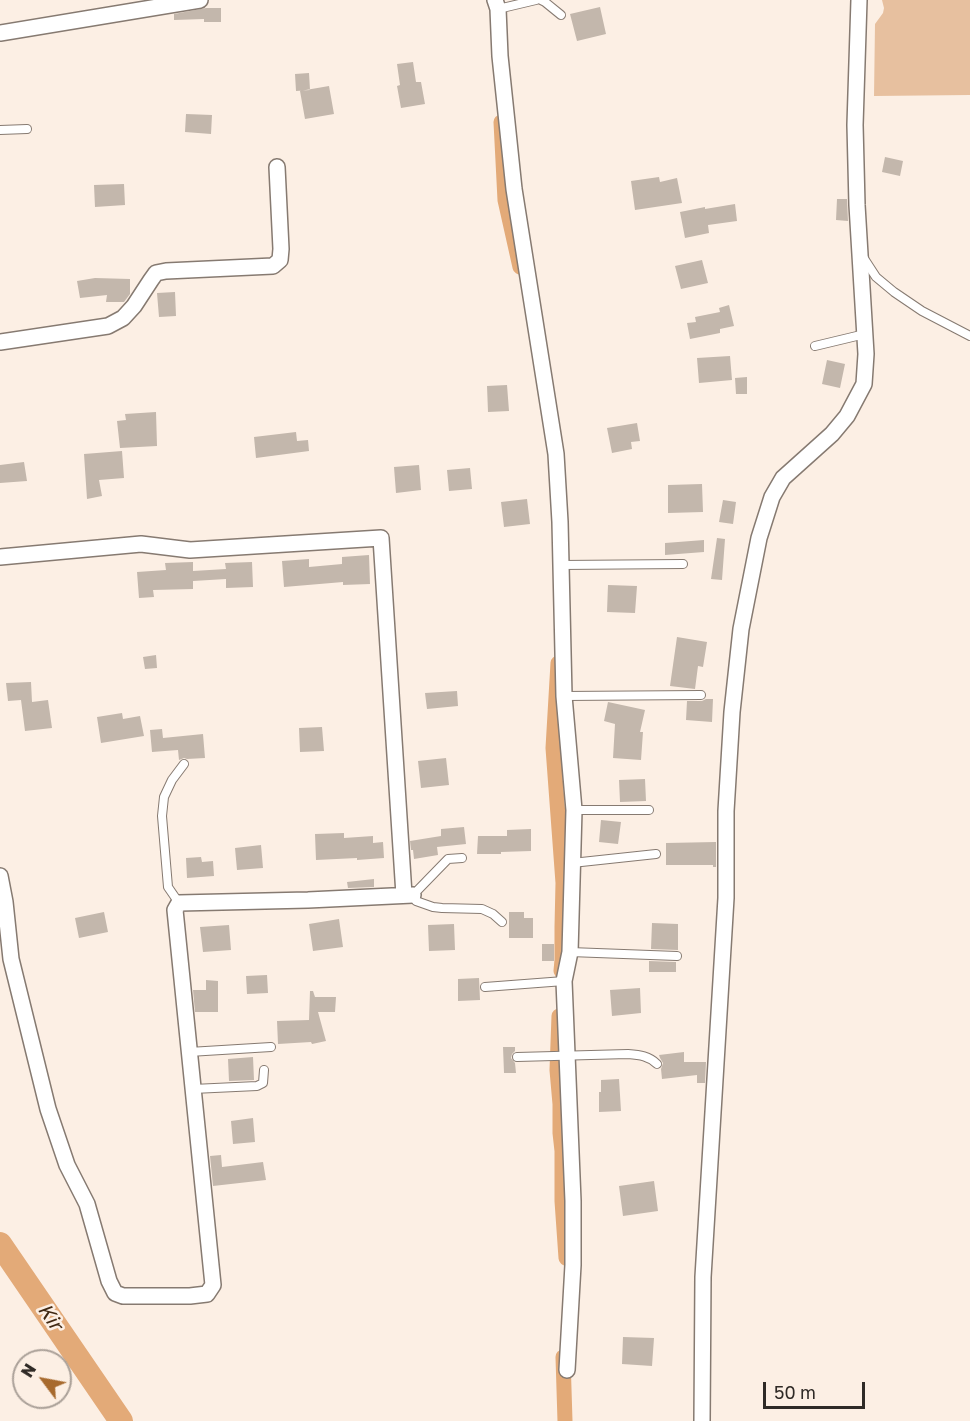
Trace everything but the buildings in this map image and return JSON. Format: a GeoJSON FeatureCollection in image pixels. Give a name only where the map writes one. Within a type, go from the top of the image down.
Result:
{"type":"FeatureCollection","features":[{"type":"Feature","properties":{"kind":"street"},"geometry":{"type":"LineString","coordinates":[[0,33],[200,0]]}},
{"type":"Feature","properties":{"kind":"street"},"geometry":{"type":"LineString","coordinates":[[702,1421],[703,1277],[726,898],[726,811],[732,712],[741,629],[759,538],[772,497],[783,478],[832,434],[847,416],[864,384],[866,354],[855,125],[859,0]]}},
{"type":"Feature","properties":{"kind":"street"},"geometry":{"type":"LineString","coordinates":[[496,4],[514,189],[556,454],[564,696],[574,810],[570,952],[564,981],[573,1202],[573,1265],[567,1370]]}},
{"type":"Feature","properties":{"kind":"street"},"geometry":{"type":"LineString","coordinates":[[0,342],[108,326],[123,318],[134,306],[156,273],[273,266],[280,260],[281,249],[277,167]]}},
{"type":"Feature","properties":{"kind":"street"},"geometry":{"type":"LineString","coordinates":[[0,557],[141,544],[190,550],[381,538],[408,895],[179,903],[175,910],[213,1285],[207,1293],[190,1296],[123,1296],[115,1293],[109,1281],[87,1204],[66,1165],[48,1109],[11,959],[0,876]]}},
{"type":"Feature","properties":{"kind":"lane"},"geometry":{"type":"LineString","coordinates":[[496,4],[536,0]]}},
{"type":"Feature","properties":{"kind":"lane"},"geometry":{"type":"LineString","coordinates":[[541,0],[561,15]]}},
{"type":"Feature","properties":{"kind":"lane"},"geometry":{"type":"LineString","coordinates":[[0,130],[27,129]]}},
{"type":"Feature","properties":{"kind":"lane"},"geometry":{"type":"LineString","coordinates":[[860,253],[876,277],[894,292],[922,311],[970,336]]}},
{"type":"Feature","properties":{"kind":"lane"},"geometry":{"type":"LineString","coordinates":[[815,346],[865,334]]}},
{"type":"Feature","properties":{"kind":"lane"},"geometry":{"type":"LineString","coordinates":[[561,565],[683,564]]}},
{"type":"Feature","properties":{"kind":"lane"},"geometry":{"type":"LineString","coordinates":[[564,696],[702,695]]}},
{"type":"Feature","properties":{"kind":"lane"},"geometry":{"type":"LineString","coordinates":[[179,903],[168,887],[162,816],[164,797],[172,780],[184,764]]}},
{"type":"Feature","properties":{"kind":"lane"},"geometry":{"type":"LineString","coordinates":[[574,810],[649,810]]}},
{"type":"Feature","properties":{"kind":"lane"},"geometry":{"type":"LineString","coordinates":[[572,863],[656,854]]}},
{"type":"Feature","properties":{"kind":"lane"},"geometry":{"type":"LineString","coordinates":[[462,858],[448,859],[408,895],[416,901],[433,907],[482,909],[493,914],[502,922]]}},
{"type":"Feature","properties":{"kind":"lane"},"geometry":{"type":"LineString","coordinates":[[570,952],[676,956]]}},
{"type":"Feature","properties":{"kind":"lane"},"geometry":{"type":"LineString","coordinates":[[485,987],[564,981]]}},
{"type":"Feature","properties":{"kind":"lane"},"geometry":{"type":"LineString","coordinates":[[189,1052],[271,1047]]}},
{"type":"Feature","properties":{"kind":"lane"},"geometry":{"type":"LineString","coordinates":[[517,1057],[628,1054],[641,1055],[651,1059],[657,1065]]}},
{"type":"Feature","properties":{"kind":"lane"},"geometry":{"type":"LineString","coordinates":[[193,1089],[257,1086],[263,1083],[264,1070]]}},
{"type":"Feature","properties":{"kind":"shaded area"},"geometry":{"type":"Polygon","coordinates":[[[882,0],[970,0],[970,95],[874,96],[875,24],[883,13],[882,0]]]}},
{"type":"Feature","properties":{"kind":"waterway"},"geometry":{"type":"LineString","coordinates":[[501,122],[505,200],[520,267]]}},
{"type":"Feature","properties":{"kind":"waterway"},"geometry":{"type":"LineString","coordinates":[[558,663],[553,748],[563,883],[561,971]]}},
{"type":"Feature","properties":{"kind":"waterway"},"geometry":{"type":"LineString","coordinates":[[559,1016],[557,1070],[566,1258]]}},
{"type":"Feature","properties":{"kind":"waterway","name":"Kir"},"geometry":{"type":"LineString","coordinates":[[0,1244],[121,1421]]}},
{"type":"Feature","properties":{"kind":"waterway"},"geometry":{"type":"LineString","coordinates":[[563,1357],[565,1421]]}}]}
